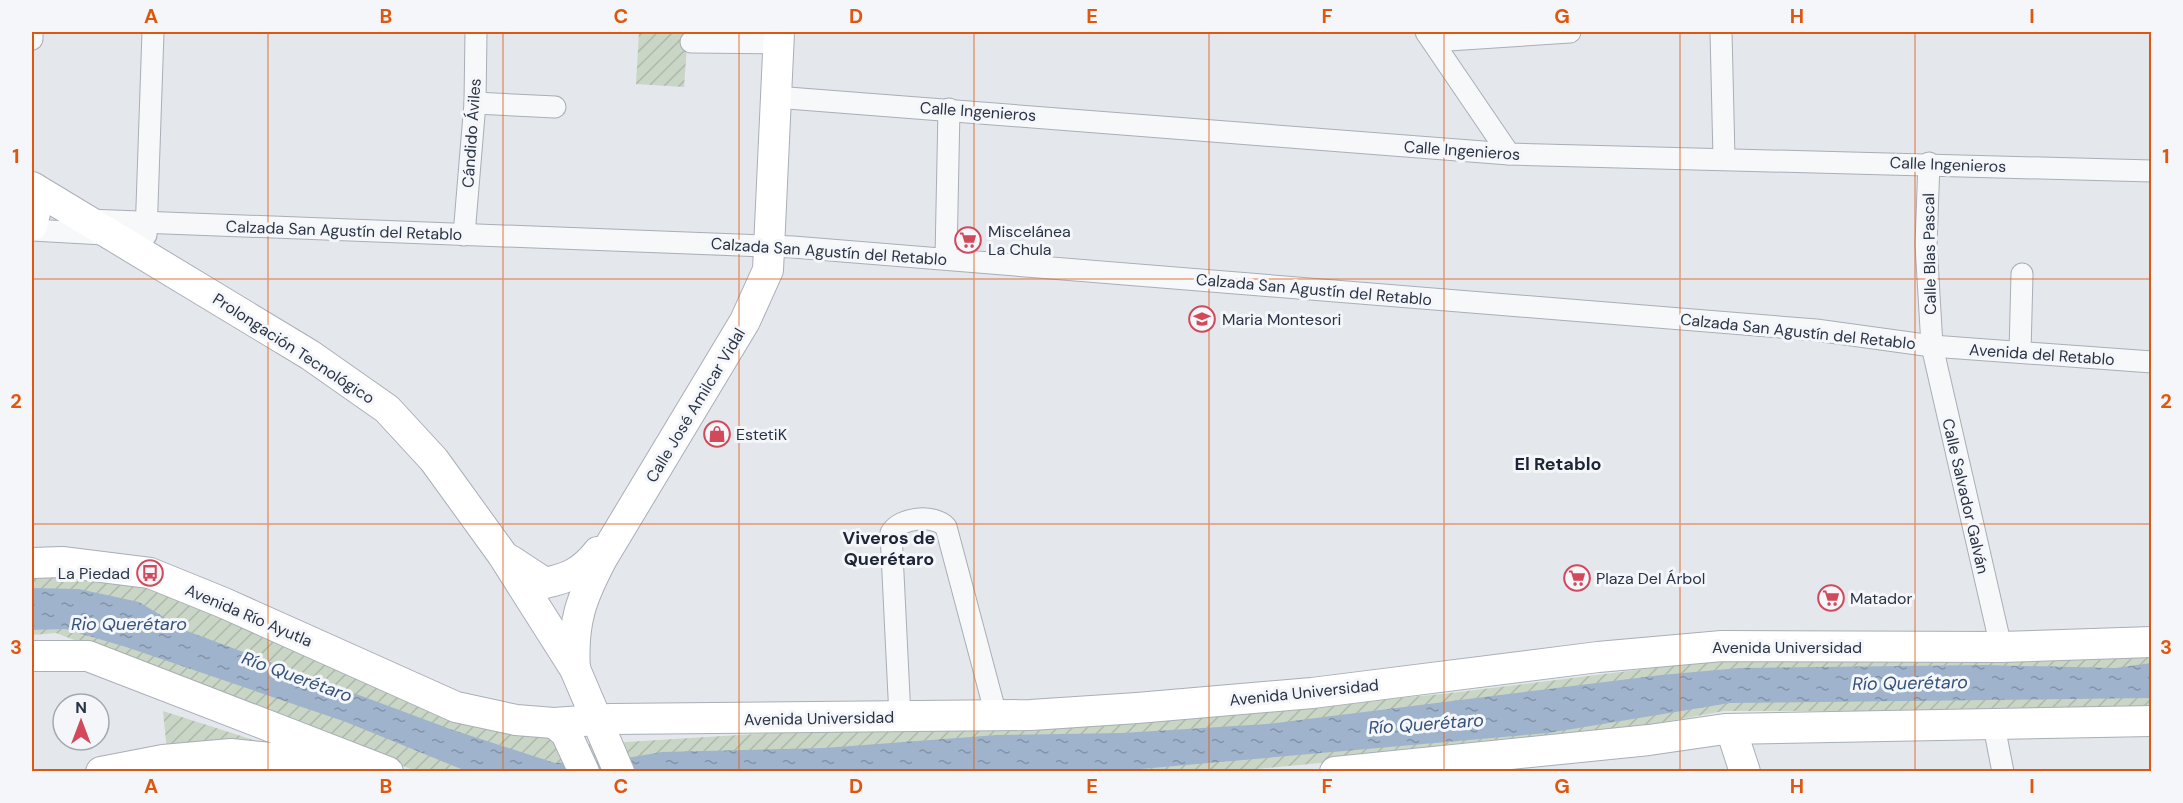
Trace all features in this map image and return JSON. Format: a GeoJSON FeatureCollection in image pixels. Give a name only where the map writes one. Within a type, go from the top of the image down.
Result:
{"type":"FeatureCollection","features":[{"type":"Feature","properties":{"kind":"main road","name":"Calle José Amilcar Vidal"},"geometry":{"type":"LineString","coordinates":[[575,669],[573,640],[579,609],[603,551],[745,321],[768,270],[779,37]]}},
{"type":"Feature","properties":{"kind":"main road"},"geometry":{"type":"LineString","coordinates":[[32,225],[38,205],[33,188]]}},
{"type":"Feature","properties":{"kind":"main road","name":"Prolongación Tecnológico"},"geometry":{"type":"LineString","coordinates":[[33,188],[96,227],[145,253],[310,356],[387,409],[434,460],[502,554],[575,669],[608,729]]}},
{"type":"Feature","properties":{"kind":"main road","name":"Calle José Amilcar Vidal"},"geometry":{"type":"LineString","coordinates":[[603,551],[603,566],[591,598],[589,652],[608,729]]}},
{"type":"Feature","properties":{"kind":"main road"},"geometry":{"type":"LineString","coordinates":[[502,554],[529,575],[544,583],[571,577],[603,551]]}},
{"type":"Feature","properties":{"kind":"main road","name":"Avenida Río Ayutla"},"geometry":{"type":"LineString","coordinates":[[32,563],[62,562],[150,573],[224,603],[456,707]]}},
{"type":"Feature","properties":{"kind":"main road","name":"Avenida Universidad"},"geometry":{"type":"LineString","coordinates":[[456,707],[516,720],[608,729],[996,715],[1137,708],[1312,693],[1598,657],[1722,646],[2001,647],[2151,642]]}},
{"type":"Feature","properties":{"kind":"main road"},"geometry":{"type":"LineString","coordinates":[[32,656],[88,656],[388,771]]}},
{"type":"Feature","properties":{"kind":"main road"},"geometry":{"type":"LineString","coordinates":[[1335,771],[1731,729],[1994,726],[2151,721]]}},
{"type":"Feature","properties":{"kind":"main road"},"geometry":{"type":"LineString","coordinates":[[554,723],[566,733],[580,763]]}},
{"type":"Feature","properties":{"kind":"main road"},"geometry":{"type":"LineString","coordinates":[[608,729],[619,771]]}},
{"type":"Feature","properties":{"kind":"main road"},"geometry":{"type":"LineString","coordinates":[[608,729],[636,771]]}},
{"type":"Feature","properties":{"kind":"main road"},"geometry":{"type":"LineString","coordinates":[[1731,729],[1745,771]]}},
{"type":"Feature","properties":{"kind":"main road"},"geometry":{"type":"LineString","coordinates":[[101,771],[163,760],[231,754],[388,771]]}},
{"type":"Feature","properties":{"kind":"street"},"geometry":{"type":"LineString","coordinates":[[32,32],[32,39]]}},
{"type":"Feature","properties":{"kind":"street"},"geometry":{"type":"LineString","coordinates":[[145,253],[153,32]]}},
{"type":"Feature","properties":{"kind":"street","name":"Cándido Áviles"},"geometry":{"type":"LineString","coordinates":[[464,235],[475,103],[477,32]]}},
{"type":"Feature","properties":{"kind":"street"},"geometry":{"type":"LineString","coordinates":[[1430,36],[1570,32]]}},
{"type":"Feature","properties":{"kind":"street"},"geometry":{"type":"LineString","coordinates":[[1721,32],[1724,159]]}},
{"type":"Feature","properties":{"kind":"street"},"geometry":{"type":"LineString","coordinates":[[1430,36],[1509,154]]}},
{"type":"Feature","properties":{"kind":"street"},"geometry":{"type":"LineString","coordinates":[[691,42],[779,37]]}},
{"type":"Feature","properties":{"kind":"street","name":"Calle Ingenieros"},"geometry":{"type":"LineString","coordinates":[[775,97],[1509,154],[1929,163],[2151,171]]}},
{"type":"Feature","properties":{"kind":"street"},"geometry":{"type":"LineString","coordinates":[[475,103],[555,107]]}},
{"type":"Feature","properties":{"kind":"street"},"geometry":{"type":"LineString","coordinates":[[946,258],[949,109]]}},
{"type":"Feature","properties":{"kind":"street","name":"Calle Blas Pascal"},"geometry":{"type":"LineString","coordinates":[[1929,163],[1926,244],[1932,346]]}},
{"type":"Feature","properties":{"kind":"street","name":"Calzada San Agustín del Retablo"},"geometry":{"type":"LineString","coordinates":[[32,230],[147,222],[768,246],[946,258],[1816,330],[1932,346]]}},
{"type":"Feature","properties":{"kind":"street"},"geometry":{"type":"LineString","coordinates":[[2020,352],[2022,274]]}},
{"type":"Feature","properties":{"kind":"street","name":"Avenida del Retablo"},"geometry":{"type":"LineString","coordinates":[[1932,346],[2151,362]]}},
{"type":"Feature","properties":{"kind":"street","name":"Calle Salvador Galván"},"geometry":{"type":"LineString","coordinates":[[1932,346],[2001,647]]}},
{"type":"Feature","properties":{"kind":"street"},"geometry":{"type":"LineString","coordinates":[[900,717],[891,533],[895,526],[905,521],[935,520],[946,527],[996,715]]}},
{"type":"Feature","properties":{"kind":"street"},"geometry":{"type":"LineString","coordinates":[[1994,726],[2003,771]]}},
{"type":"Feature","properties":{"kind":"green space"},"geometry":{"type":"Polygon","coordinates":[[[639,32],[688,32],[684,87],[636,84],[639,32]]]}},
{"type":"Feature","properties":{"kind":"green space"},"geometry":{"type":"Polygon","coordinates":[[[32,567],[144,576],[445,712],[577,745],[804,731],[1137,721],[1443,694],[1749,656],[2151,653],[2151,711],[1724,711],[1572,739],[1226,772],[416,771],[56,633],[32,635],[32,567]]]}},
{"type":"Feature","properties":{"kind":"green space"},"geometry":{"type":"Polygon","coordinates":[[[163,711],[282,749],[167,751],[163,711]]]}},
{"type":"Feature","properties":{"kind":"water","name":"Rio Querétaro"},"geometry":{"type":"Polygon","coordinates":[[[32,588],[79,589],[139,602],[187,631],[453,730],[555,763],[615,760],[662,752],[824,748],[997,735],[1122,733],[1267,724],[1661,675],[1739,668],[1985,665],[2115,668],[2151,663],[2151,698],[1730,703],[1548,733],[1107,772],[466,771],[346,722],[126,647],[65,629],[32,630],[32,588]]]}},
{"type":"Feature","properties":{"kind":"place","name":"Miscelánea La Chula"},"geometry":{"type":"Point","coordinates":[968,240]}},
{"type":"Feature","properties":{"kind":"place","name":"Maria Montesori"},"geometry":{"type":"Point","coordinates":[1202,319]}},
{"type":"Feature","properties":{"kind":"place","name":"EstetiK"},"geometry":{"type":"Point","coordinates":[717,434]}},
{"type":"Feature","properties":{"kind":"place","name":"La Piedad"},"geometry":{"type":"Point","coordinates":[150,573]}},
{"type":"Feature","properties":{"kind":"place","name":"Plaza Del Árbol"},"geometry":{"type":"Point","coordinates":[1577,578]}},
{"type":"Feature","properties":{"kind":"place","name":"Matador"},"geometry":{"type":"Point","coordinates":[1831,598]}},
{"type":"Feature","properties":{"kind":"district","name":"El Retablo"},"geometry":{"type":"Point","coordinates":[1558,464]}},
{"type":"Feature","properties":{"kind":"district","name":"Viveros de Querétaro"},"geometry":{"type":"Point","coordinates":[889,548]}},
{"type":"Feature","properties":{"kind":"water label","name":"Río Querétaro"},"geometry":{"type":"Point","coordinates":[297,677]}},
{"type":"Feature","properties":{"kind":"water label","name":"Río Querétaro"},"geometry":{"type":"Point","coordinates":[1910,683]}},
{"type":"Feature","properties":{"kind":"water label","name":"Río Querétaro"},"geometry":{"type":"Point","coordinates":[1426,724]}}]}
